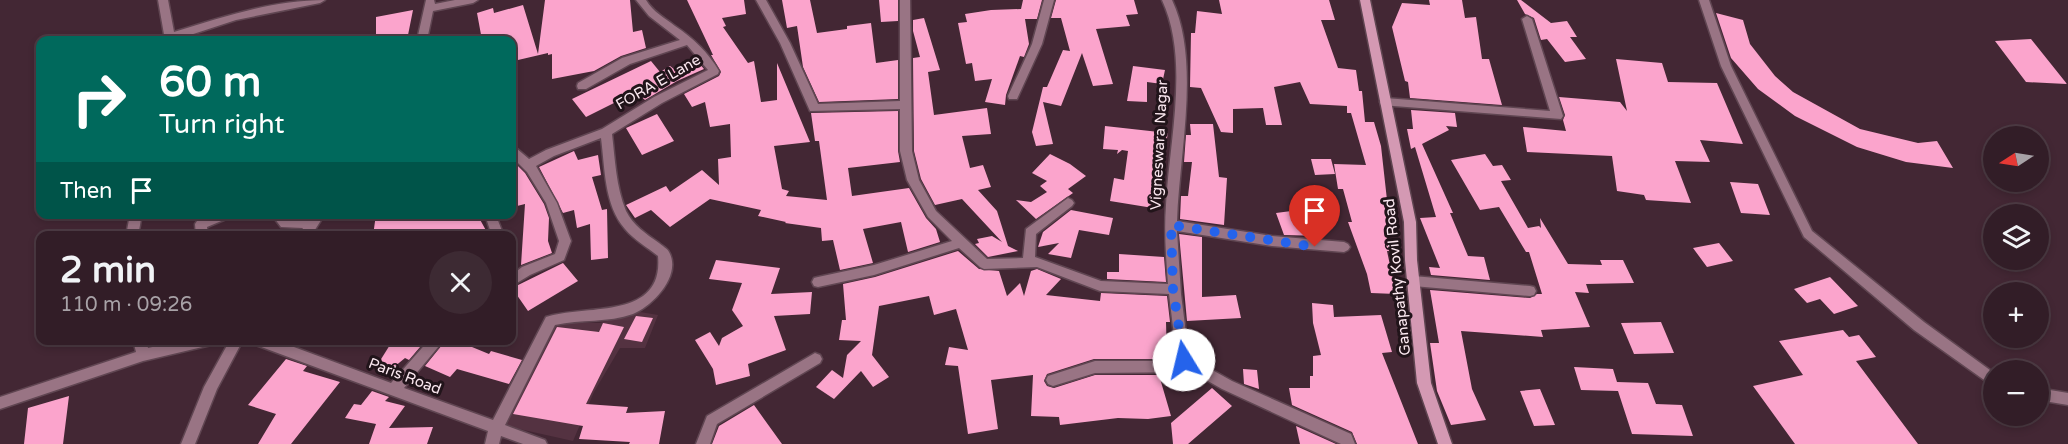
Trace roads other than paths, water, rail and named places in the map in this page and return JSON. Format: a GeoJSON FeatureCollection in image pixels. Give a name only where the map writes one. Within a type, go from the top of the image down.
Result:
{"type":"FeatureCollection","features":[{"type":"Feature","properties":{"kind":"main road","name":"Ganapathy Kovil Road"},"geometry":{"type":"LineString","coordinates":[[1365,0],[1410,222],[1413,281],[1424,382],[1445,444]]}},
{"type":"Feature","properties":{"kind":"street"},"geometry":{"type":"LineString","coordinates":[[163,0],[169,36]]}},
{"type":"Feature","properties":{"kind":"street"},"geometry":{"type":"LineString","coordinates":[[179,36],[235,17],[320,0]]}},
{"type":"Feature","properties":{"kind":"street"},"geometry":{"type":"LineString","coordinates":[[423,36],[430,4],[473,0]]}},
{"type":"Feature","properties":{"kind":"street","name":"FORA E Lane"},"geometry":{"type":"LineString","coordinates":[[528,165],[550,153],[606,132],[658,100],[714,71],[710,63],[688,41],[645,8],[642,0]]}},
{"type":"Feature","properties":{"kind":"street"},"geometry":{"type":"LineString","coordinates":[[761,0],[785,43],[814,108],[907,105]]}},
{"type":"Feature","properties":{"kind":"street"},"geometry":{"type":"LineString","coordinates":[[905,0],[906,151],[913,180],[932,214],[984,264],[1038,261],[1100,286],[1173,289]]}},
{"type":"Feature","properties":{"kind":"street"},"geometry":{"type":"LineString","coordinates":[[1013,96],[1037,44],[1049,0]]}},
{"type":"Feature","properties":{"kind":"street","name":"Vigneswara Nagar"},"geometry":{"type":"LineString","coordinates":[[1167,0],[1174,9],[1179,26],[1180,80],[1171,225],[1173,289],[1184,360],[1227,385],[1346,438],[1348,444]]}},
{"type":"Feature","properties":{"kind":"street"},"geometry":{"type":"LineString","coordinates":[[1704,0],[1726,66],[1808,234],[1919,326],[1983,373]]}},
{"type":"Feature","properties":{"kind":"street"},"geometry":{"type":"LineString","coordinates":[[1385,102],[1557,116],[1527,19]]}},
{"type":"Feature","properties":{"kind":"street"},"geometry":{"type":"LineString","coordinates":[[582,86],[626,61],[688,41]]}},
{"type":"Feature","properties":{"kind":"street"},"geometry":{"type":"LineString","coordinates":[[492,444],[496,428],[551,321],[579,315],[619,313],[638,306],[662,283],[666,269],[664,254],[626,221],[620,208],[615,192],[606,132]]}},
{"type":"Feature","properties":{"kind":"street"},"geometry":{"type":"LineString","coordinates":[[516,154],[528,165],[540,181],[566,241],[560,257],[526,271],[516,278]]}},
{"type":"Feature","properties":{"kind":"street"},"geometry":{"type":"LineString","coordinates":[[1029,263],[1030,232],[1068,203]]}},
{"type":"Feature","properties":{"kind":"street"},"geometry":{"type":"LineString","coordinates":[[201,230],[219,219]]}},
{"type":"Feature","properties":{"kind":"street"},"geometry":{"type":"LineString","coordinates":[[281,219],[285,224],[316,219]]}},
{"type":"Feature","properties":{"kind":"street"},"geometry":{"type":"LineString","coordinates":[[493,221],[496,231]]}},
{"type":"Feature","properties":{"kind":"street"},"geometry":{"type":"LineString","coordinates":[[1171,225],[1293,244],[1344,247]]}},
{"type":"Feature","properties":{"kind":"street"},"geometry":{"type":"LineString","coordinates":[[818,282],[874,270],[960,243]]}},
{"type":"Feature","properties":{"kind":"street"},"geometry":{"type":"LineString","coordinates":[[1413,281],[1530,291]]}},
{"type":"Feature","properties":{"kind":"street"},"geometry":{"type":"LineString","coordinates":[[140,345],[143,356]]}},
{"type":"Feature","properties":{"kind":"street"},"geometry":{"type":"LineString","coordinates":[[0,402],[58,386],[143,356],[190,345]]}},
{"type":"Feature","properties":{"kind":"street"},"geometry":{"type":"LineString","coordinates":[[188,444],[211,387],[234,345]]}},
{"type":"Feature","properties":{"kind":"street","name":"Paris Road"},"geometry":{"type":"LineString","coordinates":[[272,345],[540,444]]}},
{"type":"Feature","properties":{"kind":"street"},"geometry":{"type":"LineString","coordinates":[[394,389],[434,345]]}},
{"type":"Feature","properties":{"kind":"street"},"geometry":{"type":"LineString","coordinates":[[703,444],[712,420],[815,359]]}},
{"type":"Feature","properties":{"kind":"street"},"geometry":{"type":"LineString","coordinates":[[1053,380],[1095,367],[1195,366]]}},
{"type":"Feature","properties":{"kind":"street"},"geometry":{"type":"LineString","coordinates":[[2049,396],[2068,399]]}}]}
